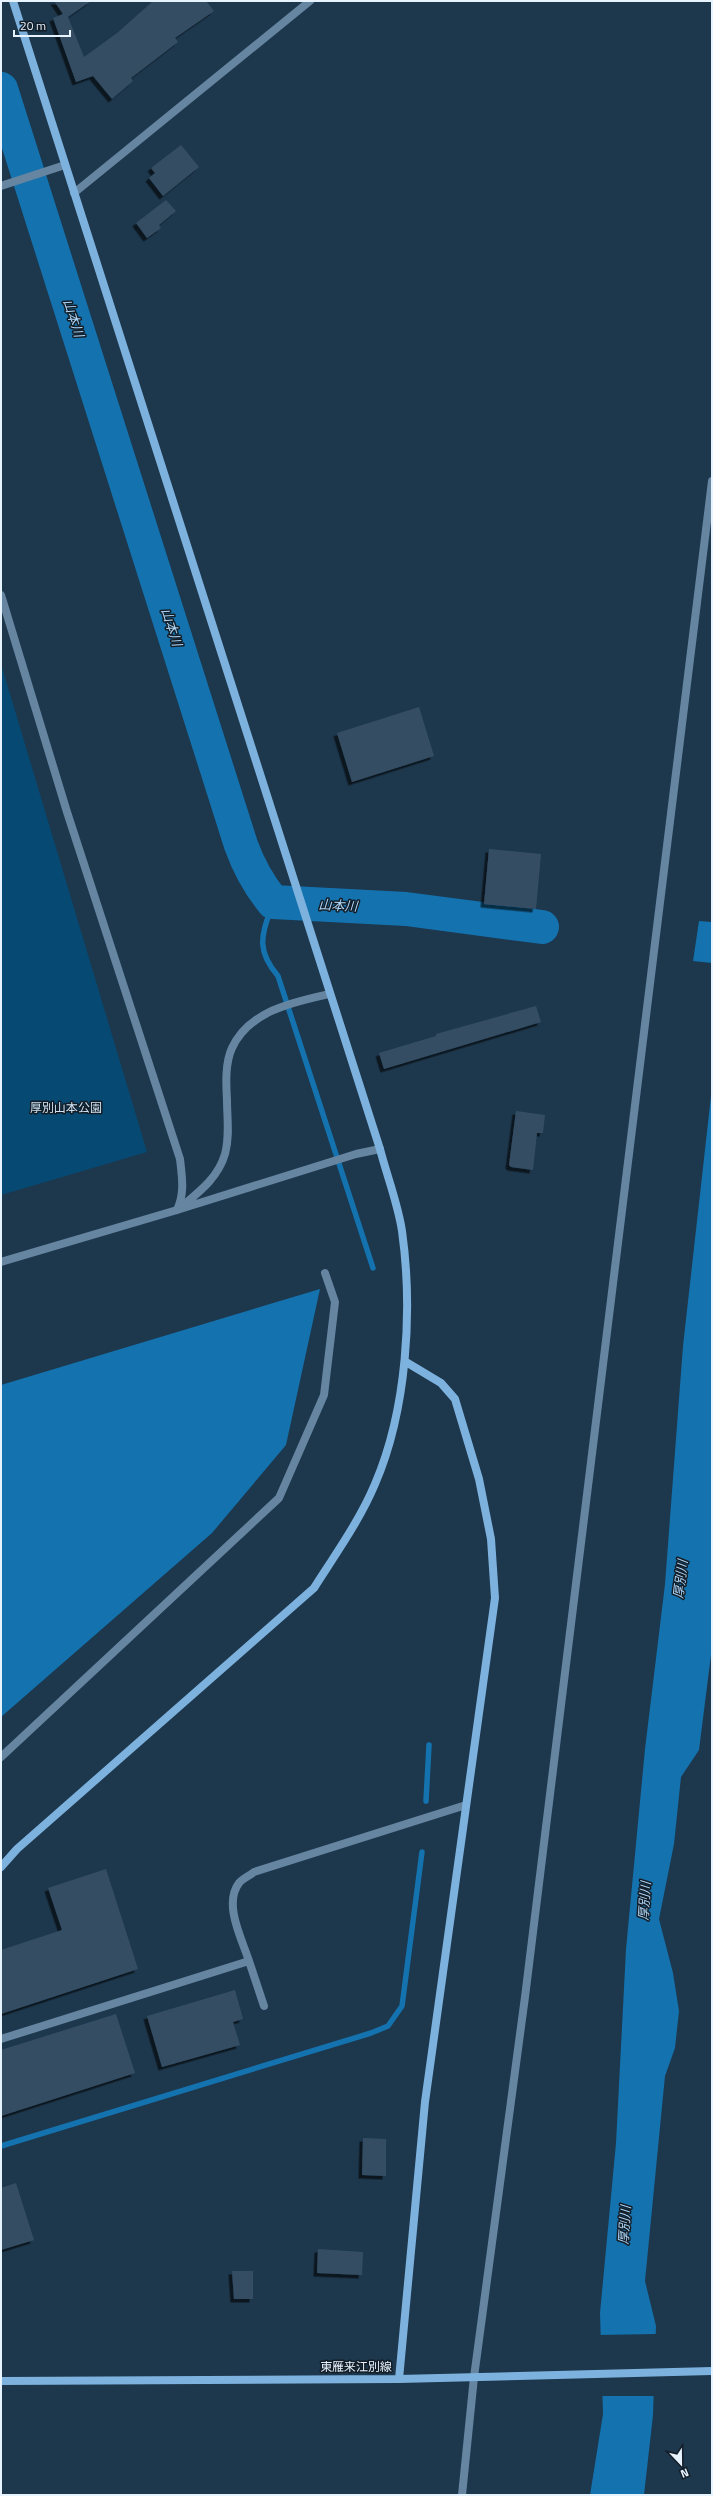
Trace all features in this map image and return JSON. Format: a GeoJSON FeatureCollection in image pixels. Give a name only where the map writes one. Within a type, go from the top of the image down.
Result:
{"type":"FeatureCollection","features":[{"type":"Feature","properties":{"kind":"street"},"geometry":{"type":"LineString","coordinates":[[1,1868],[17,1849],[314,1588],[344,1540],[375,1484],[391,1433],[406,1362],[407,1282],[402,1230],[380,1149],[308,929],[13,1]]}},
{"type":"Feature","properties":{"kind":"street"},"geometry":{"type":"LineString","coordinates":[[399,2379],[425,2102],[496,1598],[491,1539],[479,1479],[455,1399],[441,1383],[406,1362]]}},
{"type":"Feature","properties":{"kind":"street","name":"東雁来江別線"},"geometry":{"type":"LineString","coordinates":[[1,2381],[399,2379],[712,2371]]}},
{"type":"Feature","properties":{"kind":"lane"},"geometry":{"type":"LineString","coordinates":[[74,192],[310,1]]}},
{"type":"Feature","properties":{"kind":"lane"},"geometry":{"type":"LineString","coordinates":[[1,186],[65,165]]}},
{"type":"Feature","properties":{"kind":"lane"},"geometry":{"type":"LineString","coordinates":[[462,2495],[474,2377],[527,1981],[712,481]]}},
{"type":"Feature","properties":{"kind":"lane"},"geometry":{"type":"LineString","coordinates":[[1,594],[67,812],[180,1159],[184,1185],[182,1199],[177,1210]]}},
{"type":"Feature","properties":{"kind":"lane"},"geometry":{"type":"LineString","coordinates":[[177,1210],[209,1184],[225,1155],[229,1136],[226,1072],[231,1049],[242,1032],[264,1013],[305,999],[329,994]]}},
{"type":"Feature","properties":{"kind":"lane"},"geometry":{"type":"LineString","coordinates":[[1,1262],[177,1210],[356,1154],[380,1149]]}},
{"type":"Feature","properties":{"kind":"lane"},"geometry":{"type":"LineString","coordinates":[[1,1757],[279,1498],[324,1395],[335,1302],[325,1273]]}},
{"type":"Feature","properties":{"kind":"lane"},"geometry":{"type":"LineString","coordinates":[[264,2006],[232,1904],[234,1892],[240,1882],[254,1872],[466,1805]]}},
{"type":"Feature","properties":{"kind":"lane"},"geometry":{"type":"LineString","coordinates":[[1,2039],[249,1961]]}},
{"type":"Feature","properties":{"kind":"green space","name":"厚別山本公園"},"geometry":{"type":"Polygon","coordinates":[[[1,664],[147,1152],[1,1195],[1,664]]]}},
{"type":"Feature","properties":{"kind":"water"},"geometry":{"type":"Polygon","coordinates":[[[699,921],[712,922],[712,963],[693,961],[699,921]]]}},
{"type":"Feature","properties":{"kind":"water","name":"厚別川"},"geometry":{"type":"Polygon","coordinates":[[[712,1087],[712,1647],[699,1750],[681,1777],[674,1844],[659,1919],[673,1973],[679,2011],[675,2048],[665,2076],[645,2281],[656,2326],[653,2415],[644,2495],[590,2495],[603,2414],[600,2313],[616,2143],[626,1949],[645,1749],[665,1584],[683,1346],[712,1087]]]}},
{"type":"Feature","properties":{"kind":"water"},"geometry":{"type":"Polygon","coordinates":[[[320,1289],[286,1445],[212,1533],[1,1717],[1,1385],[320,1289]]]}},
{"type":"Feature","properties":{"kind":"pier"},"geometry":{"type":"Polygon","coordinates":[[[658,2334],[656,2396],[601,2396],[598,2335],[658,2334]]]}},
{"type":"Feature","properties":{"kind":"building"},"geometry":{"type":"Polygon","coordinates":[[[54,1],[91,1],[68,17],[84,57],[117,33],[153,1],[206,1],[214,11],[175,38],[178,42],[131,78],[133,81],[112,99],[93,76],[76,82],[53,18],[63,14],[54,1]]]}},
{"type":"Feature","properties":{"kind":"building"},"geometry":{"type":"Polygon","coordinates":[[[181,145],[199,167],[163,196],[149,178],[155,173],[151,168],[181,145]]]}},
{"type":"Feature","properties":{"kind":"building"},"geometry":{"type":"Polygon","coordinates":[[[166,200],[176,211],[159,225],[161,228],[147,238],[136,223],[166,200]]]}},
{"type":"Feature","properties":{"kind":"building"},"geometry":{"type":"Polygon","coordinates":[[[419,707],[434,756],[352,782],[337,733],[419,707]]]}},
{"type":"Feature","properties":{"kind":"building"},"geometry":{"type":"Polygon","coordinates":[[[489,849],[541,854],[536,909],[484,904],[489,849]]]}},
{"type":"Feature","properties":{"kind":"building"},"geometry":{"type":"Polygon","coordinates":[[[536,1006],[541,1022],[384,1069],[379,1053],[436,1036],[436,1034],[536,1006]]]}},
{"type":"Feature","properties":{"kind":"building"},"geometry":{"type":"Polygon","coordinates":[[[516,1111],[545,1115],[543,1133],[537,1133],[533,1170],[511,1167],[509,1165],[516,1111]]]}},
{"type":"Feature","properties":{"kind":"building"},"geometry":{"type":"Polygon","coordinates":[[[106,1869],[138,1969],[1,2014],[1,1950],[62,1930],[48,1888],[106,1869]]]}},
{"type":"Feature","properties":{"kind":"building"},"geometry":{"type":"Polygon","coordinates":[[[235,1990],[243,2019],[233,2022],[240,2045],[162,2067],[147,2016],[235,1990]]]}},
{"type":"Feature","properties":{"kind":"building"},"geometry":{"type":"Polygon","coordinates":[[[116,2014],[135,2073],[1,2116],[1,2050],[116,2014]]]}},
{"type":"Feature","properties":{"kind":"building"},"geometry":{"type":"Polygon","coordinates":[[[363,2138],[386,2139],[386,2176],[362,2175],[363,2138]]]}},
{"type":"Feature","properties":{"kind":"building"},"geometry":{"type":"Polygon","coordinates":[[[16,2183],[34,2240],[1,2250],[1,2188],[16,2183]]]}},
{"type":"Feature","properties":{"kind":"building"},"geometry":{"type":"Polygon","coordinates":[[[318,2249],[363,2252],[362,2275],[317,2273],[318,2249]]]}},
{"type":"Feature","properties":{"kind":"building"},"geometry":{"type":"Polygon","coordinates":[[[232,2271],[253,2271],[253,2299],[234,2299],[232,2271]]]}},
{"type":"Feature","properties":{"kind":"waterway","name":"山本川"},"geometry":{"type":"LineString","coordinates":[[1,89],[241,845],[247,861],[258,882],[273,902],[406,909],[542,927]]}},
{"type":"Feature","properties":{"kind":"waterway"},"geometry":{"type":"LineString","coordinates":[[273,902],[264,932],[263,948],[270,966],[278,976],[373,1268]]}},
{"type":"Feature","properties":{"kind":"waterway"},"geometry":{"type":"LineString","coordinates":[[426,1801],[429,1745]]}},
{"type":"Feature","properties":{"kind":"waterway"},"geometry":{"type":"LineString","coordinates":[[1,2146],[371,2033],[388,2026],[402,2006],[422,1852]]}}]}
